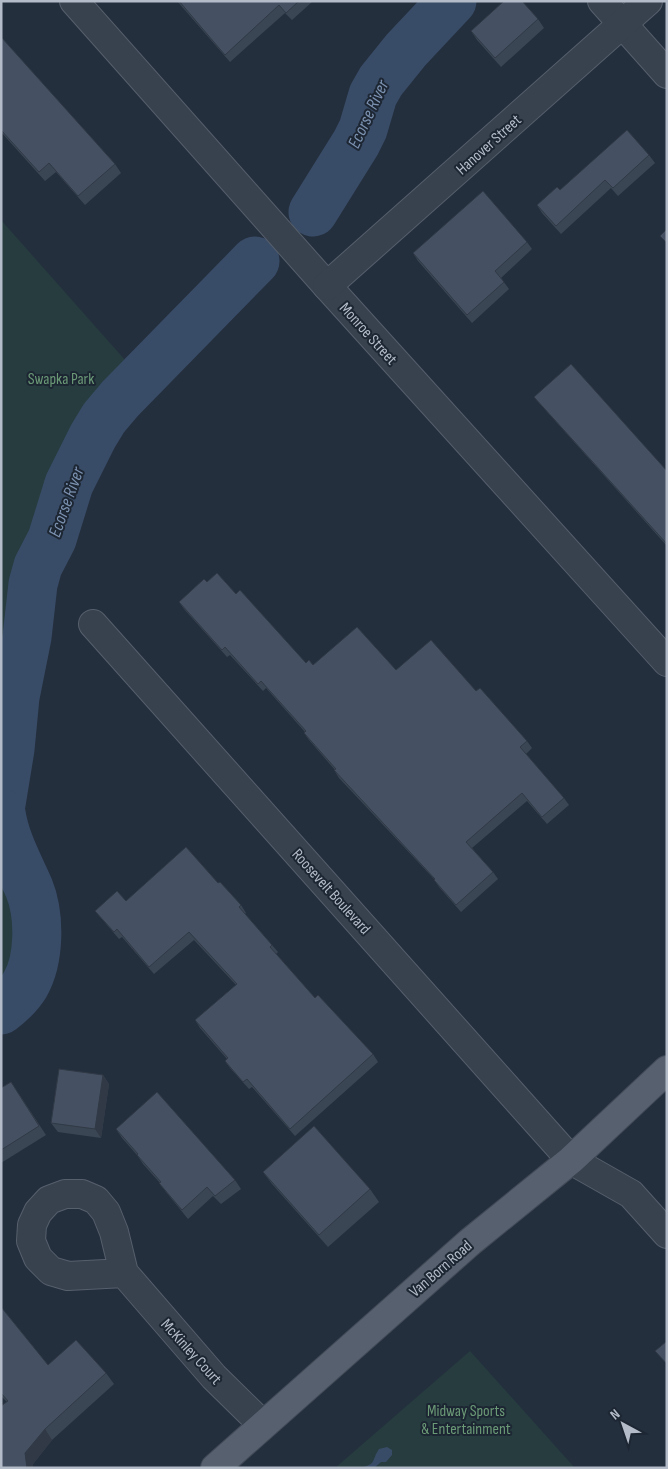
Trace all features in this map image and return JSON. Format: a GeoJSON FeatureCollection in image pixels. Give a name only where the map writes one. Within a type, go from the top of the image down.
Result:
{"type":"FeatureCollection","features":[{"type":"Feature","properties":{"kind":"main road","name":"Van Born Road"},"geometry":{"type":"LineString","coordinates":[[215,1468],[470,1242],[572,1160],[667,1070]]}},
{"type":"Feature","properties":{"kind":"street","name":"Monroe Street"},"geometry":{"type":"LineString","coordinates":[[74,1],[306,263],[667,662]]}},
{"type":"Feature","properties":{"kind":"street"},"geometry":{"type":"LineString","coordinates":[[602,1],[667,74]]}},
{"type":"Feature","properties":{"kind":"street","name":"Hanover Street"},"geometry":{"type":"LineString","coordinates":[[327,286],[648,1]]}},
{"type":"Feature","properties":{"kind":"street","name":"Roosevelt Boulevard"},"geometry":{"type":"LineString","coordinates":[[93,624],[572,1160],[631,1194],[667,1234]]}},
{"type":"Feature","properties":{"kind":"street","name":"McKinley Court"},"geometry":{"type":"LineString","coordinates":[[124,1274],[214,1377],[263,1425]]}},
{"type":"Feature","properties":{"kind":"green space","name":"Swapka Park"},"geometry":{"type":"Polygon","coordinates":[[[1,220],[141,378],[104,418],[93,436],[69,484],[52,539],[38,566],[33,584],[27,637],[15,697],[10,749],[1,804],[1,220]]]}},
{"type":"Feature","properties":{"kind":"green space"},"geometry":{"type":"Polygon","coordinates":[[[1,813],[9,842],[33,899],[37,937],[34,963],[25,985],[14,999],[1,1010],[1,813]]]}},
{"type":"Feature","properties":{"kind":"green space","name":"Midway Sports & Entertainment"},"geometry":{"type":"Polygon","coordinates":[[[470,1351],[575,1468],[335,1468],[470,1351]]]}},
{"type":"Feature","properties":{"kind":"water"},"geometry":{"type":"Polygon","coordinates":[[[387,1447],[392,1450],[392,1455],[386,1462],[381,1462],[374,1468],[360,1468],[373,1462],[379,1449],[387,1447]]]}},
{"type":"Feature","properties":{"kind":"building"},"geometry":{"type":"Polygon","coordinates":[[[179,1],[299,1],[286,13],[279,5],[225,55],[179,1]]]}},
{"type":"Feature","properties":{"kind":"building"},"geometry":{"type":"Polygon","coordinates":[[[504,1],[522,1],[538,19],[495,58],[471,31],[504,1]]]}},
{"type":"Feature","properties":{"kind":"building"},"geometry":{"type":"Polygon","coordinates":[[[1,37],[115,164],[78,196],[49,163],[39,172],[1,130],[1,37]]]}},
{"type":"Feature","properties":{"kind":"building"},"geometry":{"type":"Polygon","coordinates":[[[627,130],[649,155],[613,188],[605,180],[556,226],[537,205],[557,187],[560,190],[627,130]]]}},
{"type":"Feature","properties":{"kind":"building"},"geometry":{"type":"Polygon","coordinates":[[[483,191],[527,242],[495,271],[504,282],[467,315],[413,253],[483,191]]]}},
{"type":"Feature","properties":{"kind":"building"},"geometry":{"type":"Polygon","coordinates":[[[667,229],[667,243],[660,236],[667,229]]]}},
{"type":"Feature","properties":{"kind":"building"},"geometry":{"type":"Polygon","coordinates":[[[571,364],[667,471],[667,544],[534,397],[571,364]]]}},
{"type":"Feature","properties":{"kind":"building"},"geometry":{"type":"Polygon","coordinates":[[[217,573],[236,594],[240,590],[306,663],[309,660],[313,665],[357,627],[396,670],[431,640],[476,691],[480,688],[527,741],[520,747],[564,798],[542,817],[522,793],[466,842],[493,872],[456,905],[435,879],[334,770],[336,769],[304,733],[306,731],[261,681],[258,684],[225,647],[222,650],[179,602],[204,579],[207,582],[217,573]]]}},
{"type":"Feature","properties":{"kind":"building"},"geometry":{"type":"Polygon","coordinates":[[[186,847],[218,883],[220,882],[241,905],[239,907],[272,945],[270,947],[315,998],[318,995],[373,1054],[290,1129],[247,1079],[243,1082],[225,1061],[228,1058],[195,1020],[237,984],[189,932],[149,967],[117,929],[114,932],[95,911],[117,891],[126,901],[186,847]]]}},
{"type":"Feature","properties":{"kind":"building"},"geometry":{"type":"Polygon","coordinates":[[[59,1069],[103,1075],[95,1129],[51,1123],[59,1069]]]}},
{"type":"Feature","properties":{"kind":"building"},"geometry":{"type":"Polygon","coordinates":[[[11,1082],[39,1126],[1,1150],[1,1088],[11,1082]]]}},
{"type":"Feature","properties":{"kind":"building"},"geometry":{"type":"Polygon","coordinates":[[[157,1092],[235,1180],[215,1196],[207,1187],[182,1210],[116,1129],[157,1092]]]}},
{"type":"Feature","properties":{"kind":"building"},"geometry":{"type":"Polygon","coordinates":[[[314,1126],[370,1189],[319,1235],[263,1172],[314,1126]]]}},
{"type":"Feature","properties":{"kind":"building"},"geometry":{"type":"Polygon","coordinates":[[[1,1307],[48,1365],[76,1340],[106,1373],[45,1429],[25,1453],[27,1468],[1,1468],[1,1406],[8,1401],[1,1393],[1,1307]]]}},
{"type":"Feature","properties":{"kind":"building"},"geometry":{"type":"Polygon","coordinates":[[[667,1341],[667,1364],[655,1351],[667,1341]]]}},
{"type":"Feature","properties":{"kind":"waterway","name":"Ecorse River"},"geometry":{"type":"LineString","coordinates":[[313,212],[356,143],[363,129],[373,95],[381,81],[406,50],[452,1]]}},
{"type":"Feature","properties":{"kind":"waterway","name":"Ecorse River"},"geometry":{"type":"LineString","coordinates":[[1,804],[10,749],[15,697],[27,637],[33,584],[38,566],[52,539],[69,484],[104,418],[120,399],[255,261]]}},
{"type":"Feature","properties":{"kind":"waterway","name":"Ecorse River"},"geometry":{"type":"LineString","coordinates":[[1,813],[9,842],[33,899],[37,924],[36,950],[30,974],[20,992],[1,1010]]}}]}
